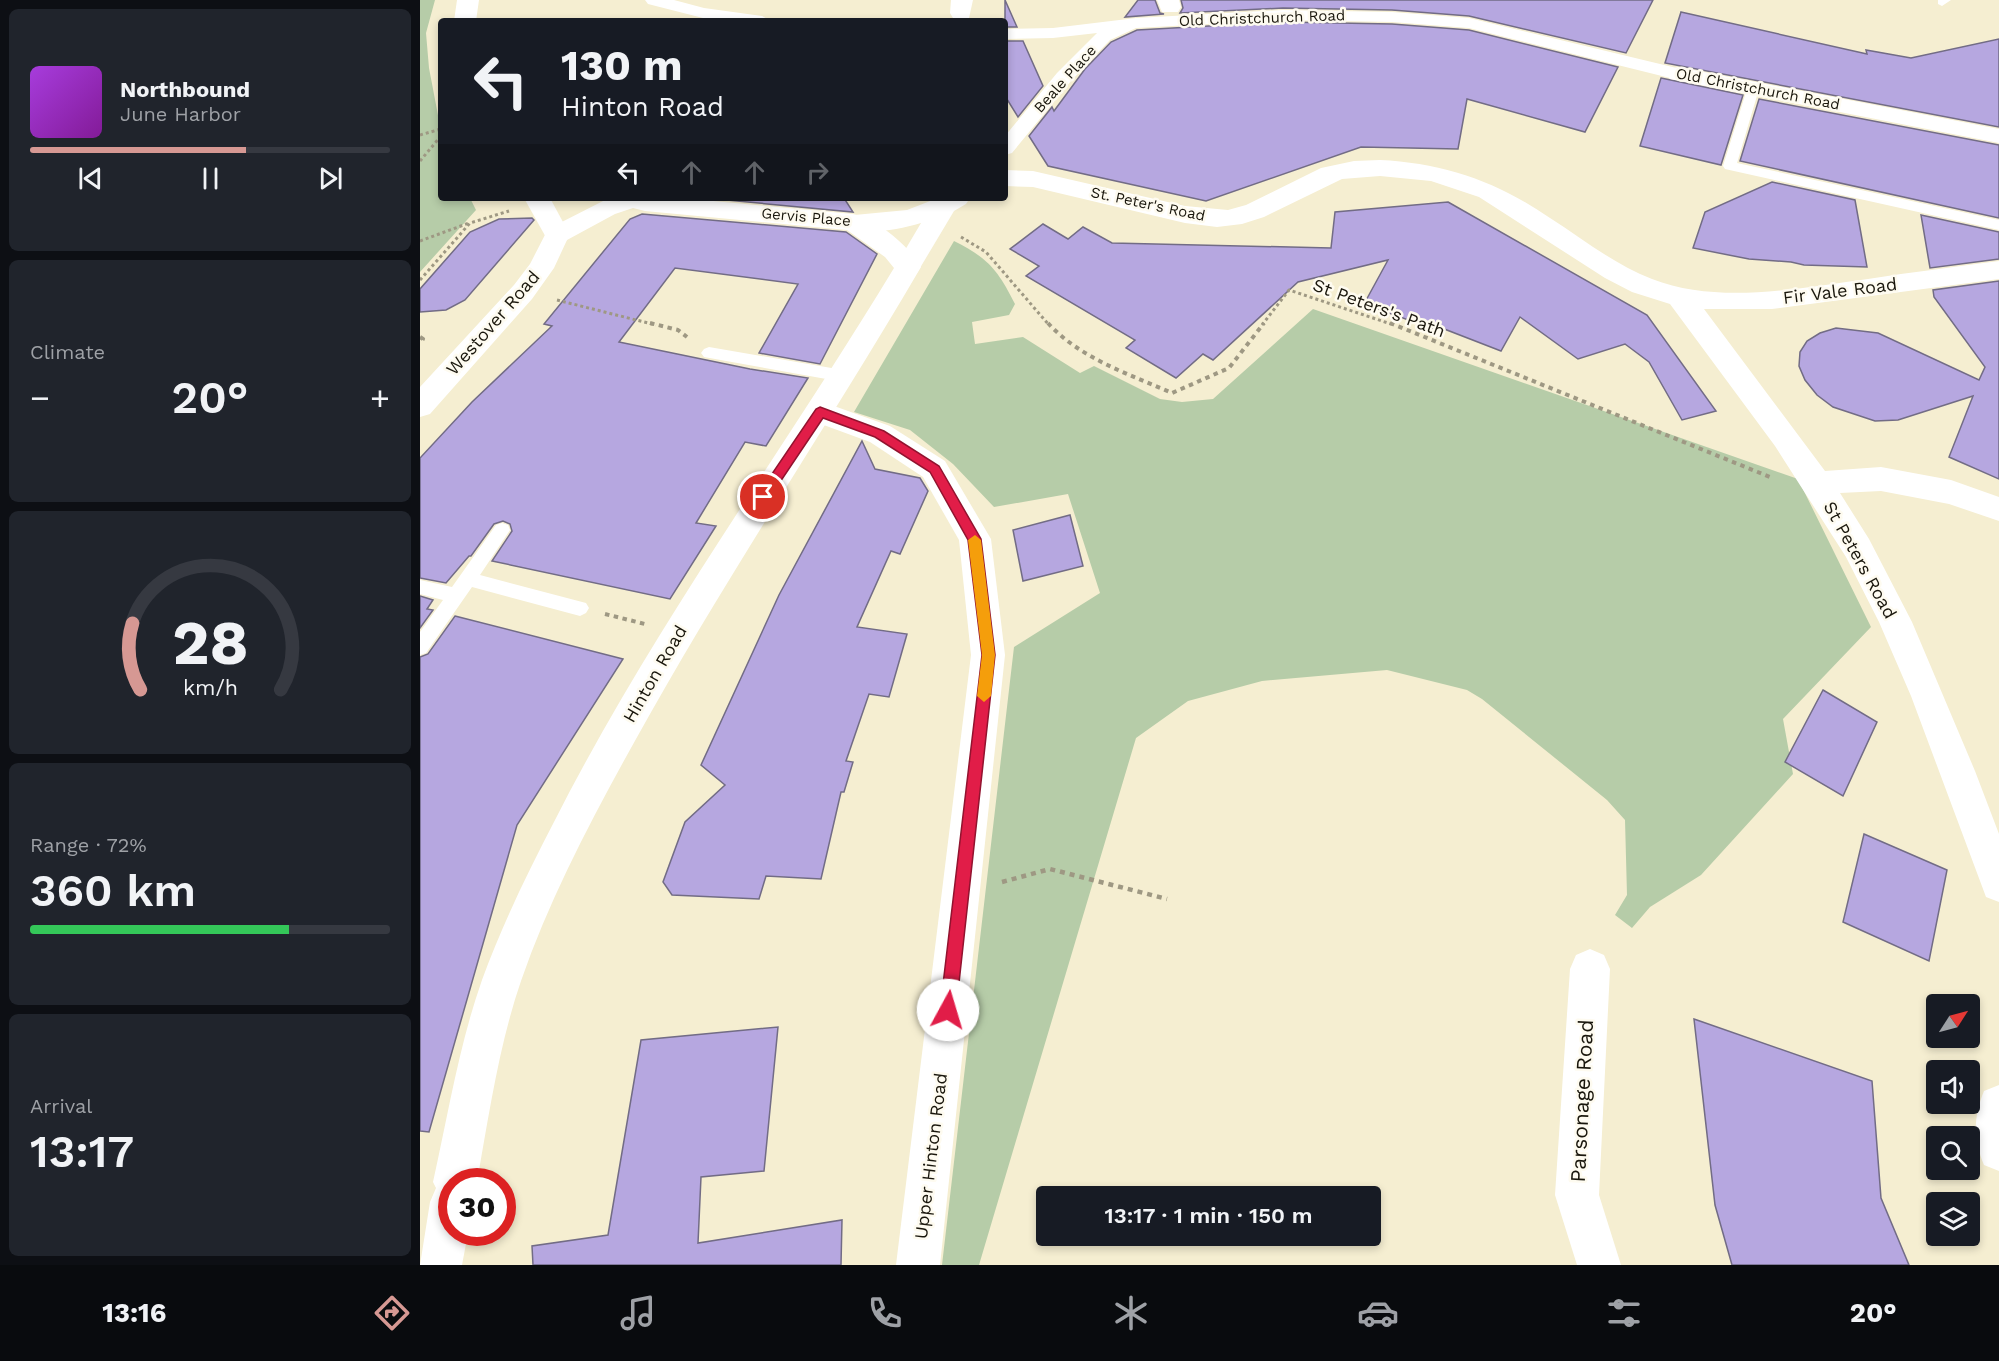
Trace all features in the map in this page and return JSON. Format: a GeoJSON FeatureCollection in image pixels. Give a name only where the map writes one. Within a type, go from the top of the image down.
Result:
{"type":"FeatureCollection","features":[{"type":"Feature","properties":{"kind":"street"},"geometry":{"type":"LineString","coordinates":[[465,18],[468,0]]}},
{"type":"Feature","properties":{"kind":"street"},"geometry":{"type":"LineString","coordinates":[[654,0],[703,13],[740,18]]}},
{"type":"Feature","properties":{"kind":"street","name":"Old Christchurch Road"},"geometry":{"type":"LineString","coordinates":[[1008,34],[1053,33],[1137,23],[1170,9],[1283,15],[1392,17],[1469,23],[1522,30],[1677,74],[1999,136]]}},
{"type":"Feature","properties":{"kind":"street","name":"Beale Place"},"geometry":{"type":"LineString","coordinates":[[1008,145],[1064,77],[1104,36],[1137,23]]}},
{"type":"Feature","properties":{"kind":"street","name":"St. Peter's Road"},"geometry":{"type":"LineString","coordinates":[[1008,178],[1033,179],[1206,218],[1254,213],[1329,174],[1352,170],[1389,168],[1455,177],[1495,195],[1600,264],[1640,285],[1680,299]]}},
{"type":"Feature","properties":{"kind":"street"},"geometry":{"type":"LineString","coordinates":[[539,201],[557,235],[586,217],[626,201]]}},
{"type":"Feature","properties":{"kind":"street","name":"Gervis Place"},"geometry":{"type":"LineString","coordinates":[[638,201],[888,224],[945,209]]}},
{"type":"Feature","properties":{"kind":"street","name":"Hinton Road"},"geometry":{"type":"LineString","coordinates":[[458,1168],[476,1078],[501,982],[532,905],[595,778],[677,633],[843,376],[945,209]]}},
{"type":"Feature","properties":{"kind":"street"},"geometry":{"type":"LineString","coordinates":[[853,222],[894,251],[908,267]]}},
{"type":"Feature","properties":{"kind":"street","name":"Westover Road"},"geometry":{"type":"LineString","coordinates":[[420,406],[523,292],[541,268],[557,235]]}},
{"type":"Feature","properties":{"kind":"street","name":"Fir Vale Road"},"geometry":{"type":"LineString","coordinates":[[1680,299],[1732,302],[1784,299],[1999,270]]}},
{"type":"Feature","properties":{"kind":"street","name":"St Peters Road"},"geometry":{"type":"LineString","coordinates":[[1680,299],[1817,483],[1878,586],[1943,734],[1999,884]]}},
{"type":"Feature","properties":{"kind":"street","name":"Upper Hinton Road"},"geometry":{"type":"LineString","coordinates":[[820,412],[879,434],[934,469],[975,539],[988,655],[918,1265]]}},
{"type":"Feature","properties":{"kind":"street"},"geometry":{"type":"LineString","coordinates":[[1817,483],[1881,479],[1951,492],[1999,509]]}},
{"type":"Feature","properties":{"kind":"street","name":"Parsonage Road"},"geometry":{"type":"LineString","coordinates":[[1590,969],[1577,1195],[1599,1265]]}},
{"type":"Feature","properties":{"kind":"street"},"geometry":{"type":"LineString","coordinates":[[1999,1106],[1995,1133],[1999,1150]]}},
{"type":"Feature","properties":{"kind":"street"},"geometry":{"type":"LineString","coordinates":[[440,1265],[444,1246]]}},
{"type":"Feature","properties":{"kind":"lane"},"geometry":{"type":"LineString","coordinates":[[1753,89],[1730,166],[1999,225]]}},
{"type":"Feature","properties":{"kind":"lane"},"geometry":{"type":"LineString","coordinates":[[710,353],[843,376]]}},
{"type":"Feature","properties":{"kind":"lane"},"geometry":{"type":"LineString","coordinates":[[420,646],[502,530]]}},
{"type":"Feature","properties":{"kind":"lane"},"geometry":{"type":"LineString","coordinates":[[467,579],[580,608]]}},
{"type":"Feature","properties":{"kind":"lane"},"geometry":{"type":"LineString","coordinates":[[420,586],[457,596]]}},
{"type":"Feature","properties":{"kind":"path"},"geometry":{"type":"LineString","coordinates":[[420,135],[438,130]]}},
{"type":"Feature","properties":{"kind":"path"},"geometry":{"type":"LineString","coordinates":[[420,160],[438,139]]}},
{"type":"Feature","properties":{"kind":"path"},"geometry":{"type":"LineString","coordinates":[[420,241],[532,201]]}},
{"type":"Feature","properties":{"kind":"path","name":"St Peters's Path"},"geometry":{"type":"LineString","coordinates":[[945,209],[1055,330],[1102,362],[1172,393],[1229,368],[1289,291],[1375,317],[1778,480],[1787,441]]}},
{"type":"Feature","properties":{"kind":"path"},"geometry":{"type":"LineString","coordinates":[[420,280],[470,223]]}},
{"type":"Feature","properties":{"kind":"path"},"geometry":{"type":"LineString","coordinates":[[575,304],[678,330],[710,353]]}},
{"type":"Feature","properties":{"kind":"path"},"geometry":{"type":"LineString","coordinates":[[420,337],[423,339],[420,343]]}},
{"type":"Feature","properties":{"kind":"path"},"geometry":{"type":"LineString","coordinates":[[961,894],[1050,869],[1167,899]]}},
{"type":"Feature","properties":{"kind":"green space"},"geometry":{"type":"Polygon","coordinates":[[[420,0],[435,0],[426,33],[429,68],[438,115],[438,201],[472,201],[476,210],[420,272],[420,0]]]}},
{"type":"Feature","properties":{"kind":"green space"},"geometry":{"type":"Polygon","coordinates":[[[954,241],[984,259],[991,266],[1015,304],[1009,315],[972,322],[975,344],[1023,337],[1080,373],[1094,366],[1160,399],[1182,402],[1213,399],[1313,309],[1798,479],[1871,627],[1783,719],[1793,774],[1701,875],[1650,907],[1632,928],[1615,915],[1627,895],[1625,820],[1607,800],[1482,699],[1467,690],[1387,670],[1262,681],[1188,701],[1136,738],[979,1265],[942,1265],[1014,647],[1100,593],[1068,494],[994,507],[953,464],[910,430],[854,412],[954,241]]]}},
{"type":"Feature","properties":{"kind":"building"},"geometry":{"type":"Polygon","coordinates":[[[1005,0],[1017,27],[1008,27],[1008,18],[1005,18],[1005,0]]]}},
{"type":"Feature","properties":{"kind":"building"},"geometry":{"type":"Polygon","coordinates":[[[1138,0],[1155,0],[1160,13],[1164,14],[1125,17],[1138,0]]]}},
{"type":"Feature","properties":{"kind":"building"},"geometry":{"type":"Polygon","coordinates":[[[1181,0],[1653,0],[1626,53],[1469,16],[1392,10],[1283,8],[1180,13],[1183,8],[1181,0]]]}},
{"type":"Feature","properties":{"kind":"building"},"geometry":{"type":"Polygon","coordinates":[[[1681,12],[1867,54],[1866,50],[1911,58],[1999,39],[1999,127],[1665,63],[1681,12]]]}},
{"type":"Feature","properties":{"kind":"building"},"geometry":{"type":"Polygon","coordinates":[[[1283,22],[1392,24],[1469,30],[1618,67],[1585,132],[1467,99],[1458,149],[1361,147],[1206,201],[1048,166],[1029,136],[1052,107],[1054,111],[1085,69],[1111,42],[1137,30],[1283,22]]]}},
{"type":"Feature","properties":{"kind":"building"},"geometry":{"type":"Polygon","coordinates":[[[1008,41],[1023,41],[1043,86],[1018,117],[1008,101],[1008,41]]]}},
{"type":"Feature","properties":{"kind":"building"},"geometry":{"type":"Polygon","coordinates":[[[1661,78],[1743,95],[1721,165],[1640,146],[1661,78]]]}},
{"type":"Feature","properties":{"kind":"building"},"geometry":{"type":"Polygon","coordinates":[[[1759,99],[1999,145],[1999,218],[1740,161],[1759,99]]]}},
{"type":"Feature","properties":{"kind":"building"},"geometry":{"type":"Polygon","coordinates":[[[1772,182],[1855,200],[1867,267],[1804,265],[1749,259],[1693,248],[1705,212],[1772,182]]]}},
{"type":"Feature","properties":{"kind":"building"},"geometry":{"type":"Polygon","coordinates":[[[737,201],[846,201],[853,212],[737,201]]]}},
{"type":"Feature","properties":{"kind":"building"},"geometry":{"type":"Polygon","coordinates":[[[1448,202],[1647,315],[1716,411],[1682,420],[1649,362],[1625,344],[1578,359],[1520,317],[1501,351],[1439,327],[1436,330],[1364,304],[1388,260],[1298,282],[1213,360],[1203,354],[1176,378],[1126,348],[1135,340],[1026,276],[1039,266],[1010,249],[1043,224],[1068,239],[1083,227],[1112,243],[1331,248],[1335,212],[1448,202]]]}},
{"type":"Feature","properties":{"kind":"building"},"geometry":{"type":"Polygon","coordinates":[[[642,214],[846,232],[877,254],[820,364],[759,353],[798,284],[675,268],[619,342],[750,369],[808,378],[766,446],[745,442],[696,523],[716,526],[670,599],[492,561],[512,531],[510,524],[503,521],[494,524],[471,556],[446,583],[420,578],[420,458],[472,402],[552,326],[544,324],[630,219],[642,214]]]}},
{"type":"Feature","properties":{"kind":"building"},"geometry":{"type":"Polygon","coordinates":[[[1921,215],[1999,232],[1999,259],[1930,268],[1921,215]]]}},
{"type":"Feature","properties":{"kind":"building"},"geometry":{"type":"Polygon","coordinates":[[[532,218],[534,220],[465,300],[446,310],[420,312],[420,289],[470,232],[499,219],[532,218]]]}},
{"type":"Feature","properties":{"kind":"building"},"geometry":{"type":"Polygon","coordinates":[[[1999,281],[1999,479],[1949,457],[1973,396],[1898,420],[1875,421],[1833,407],[1817,395],[1805,380],[1799,366],[1800,352],[1807,341],[1820,333],[1836,328],[1878,333],[1979,380],[1985,367],[1934,297],[1933,290],[1999,281]]]}},
{"type":"Feature","properties":{"kind":"building"},"geometry":{"type":"Polygon","coordinates":[[[862,441],[875,469],[920,478],[928,491],[900,554],[891,551],[857,627],[907,634],[889,697],[869,694],[846,761],[853,762],[844,792],[841,792],[821,879],[766,876],[759,899],[672,895],[663,882],[685,822],[725,785],[701,765],[779,595],[862,441]]]}},
{"type":"Feature","properties":{"kind":"building"},"geometry":{"type":"Polygon","coordinates":[[[1070,515],[1083,566],[1023,581],[1013,530],[1070,515]]]}},
{"type":"Feature","properties":{"kind":"building"},"geometry":{"type":"Polygon","coordinates":[[[420,596],[433,600],[427,609],[433,610],[420,628],[420,596]]]}},
{"type":"Feature","properties":{"kind":"building"},"geometry":{"type":"Polygon","coordinates":[[[455,616],[623,659],[517,825],[429,1132],[420,1131],[420,657],[428,654],[455,616]]]}},
{"type":"Feature","properties":{"kind":"building"},"geometry":{"type":"Polygon","coordinates":[[[1823,690],[1877,722],[1843,796],[1785,762],[1823,690]]]}},
{"type":"Feature","properties":{"kind":"building"},"geometry":{"type":"Polygon","coordinates":[[[1864,834],[1947,870],[1929,961],[1843,922],[1864,834]]]}},
{"type":"Feature","properties":{"kind":"building"},"geometry":{"type":"Polygon","coordinates":[[[1694,1019],[1872,1081],[1881,1198],[1909,1265],[1732,1265],[1715,1205],[1694,1019]]]}},
{"type":"Feature","properties":{"kind":"building"},"geometry":{"type":"Polygon","coordinates":[[[778,1027],[764,1171],[701,1177],[698,1243],[842,1220],[841,1265],[533,1265],[532,1246],[608,1235],[641,1040],[778,1027]]]}},
{"type":"Feature","properties":{"kind":"slow traffic"},"geometry":{"type":"LineString","coordinates":[[975,540],[988,655],[984,696]]}},
{"type":"Feature","properties":{"kind":"route"},"geometry":{"type":"LineString","coordinates":[[763,497],[820,412],[879,434],[934,469],[975,539],[988,655],[948,1010]]}}]}
